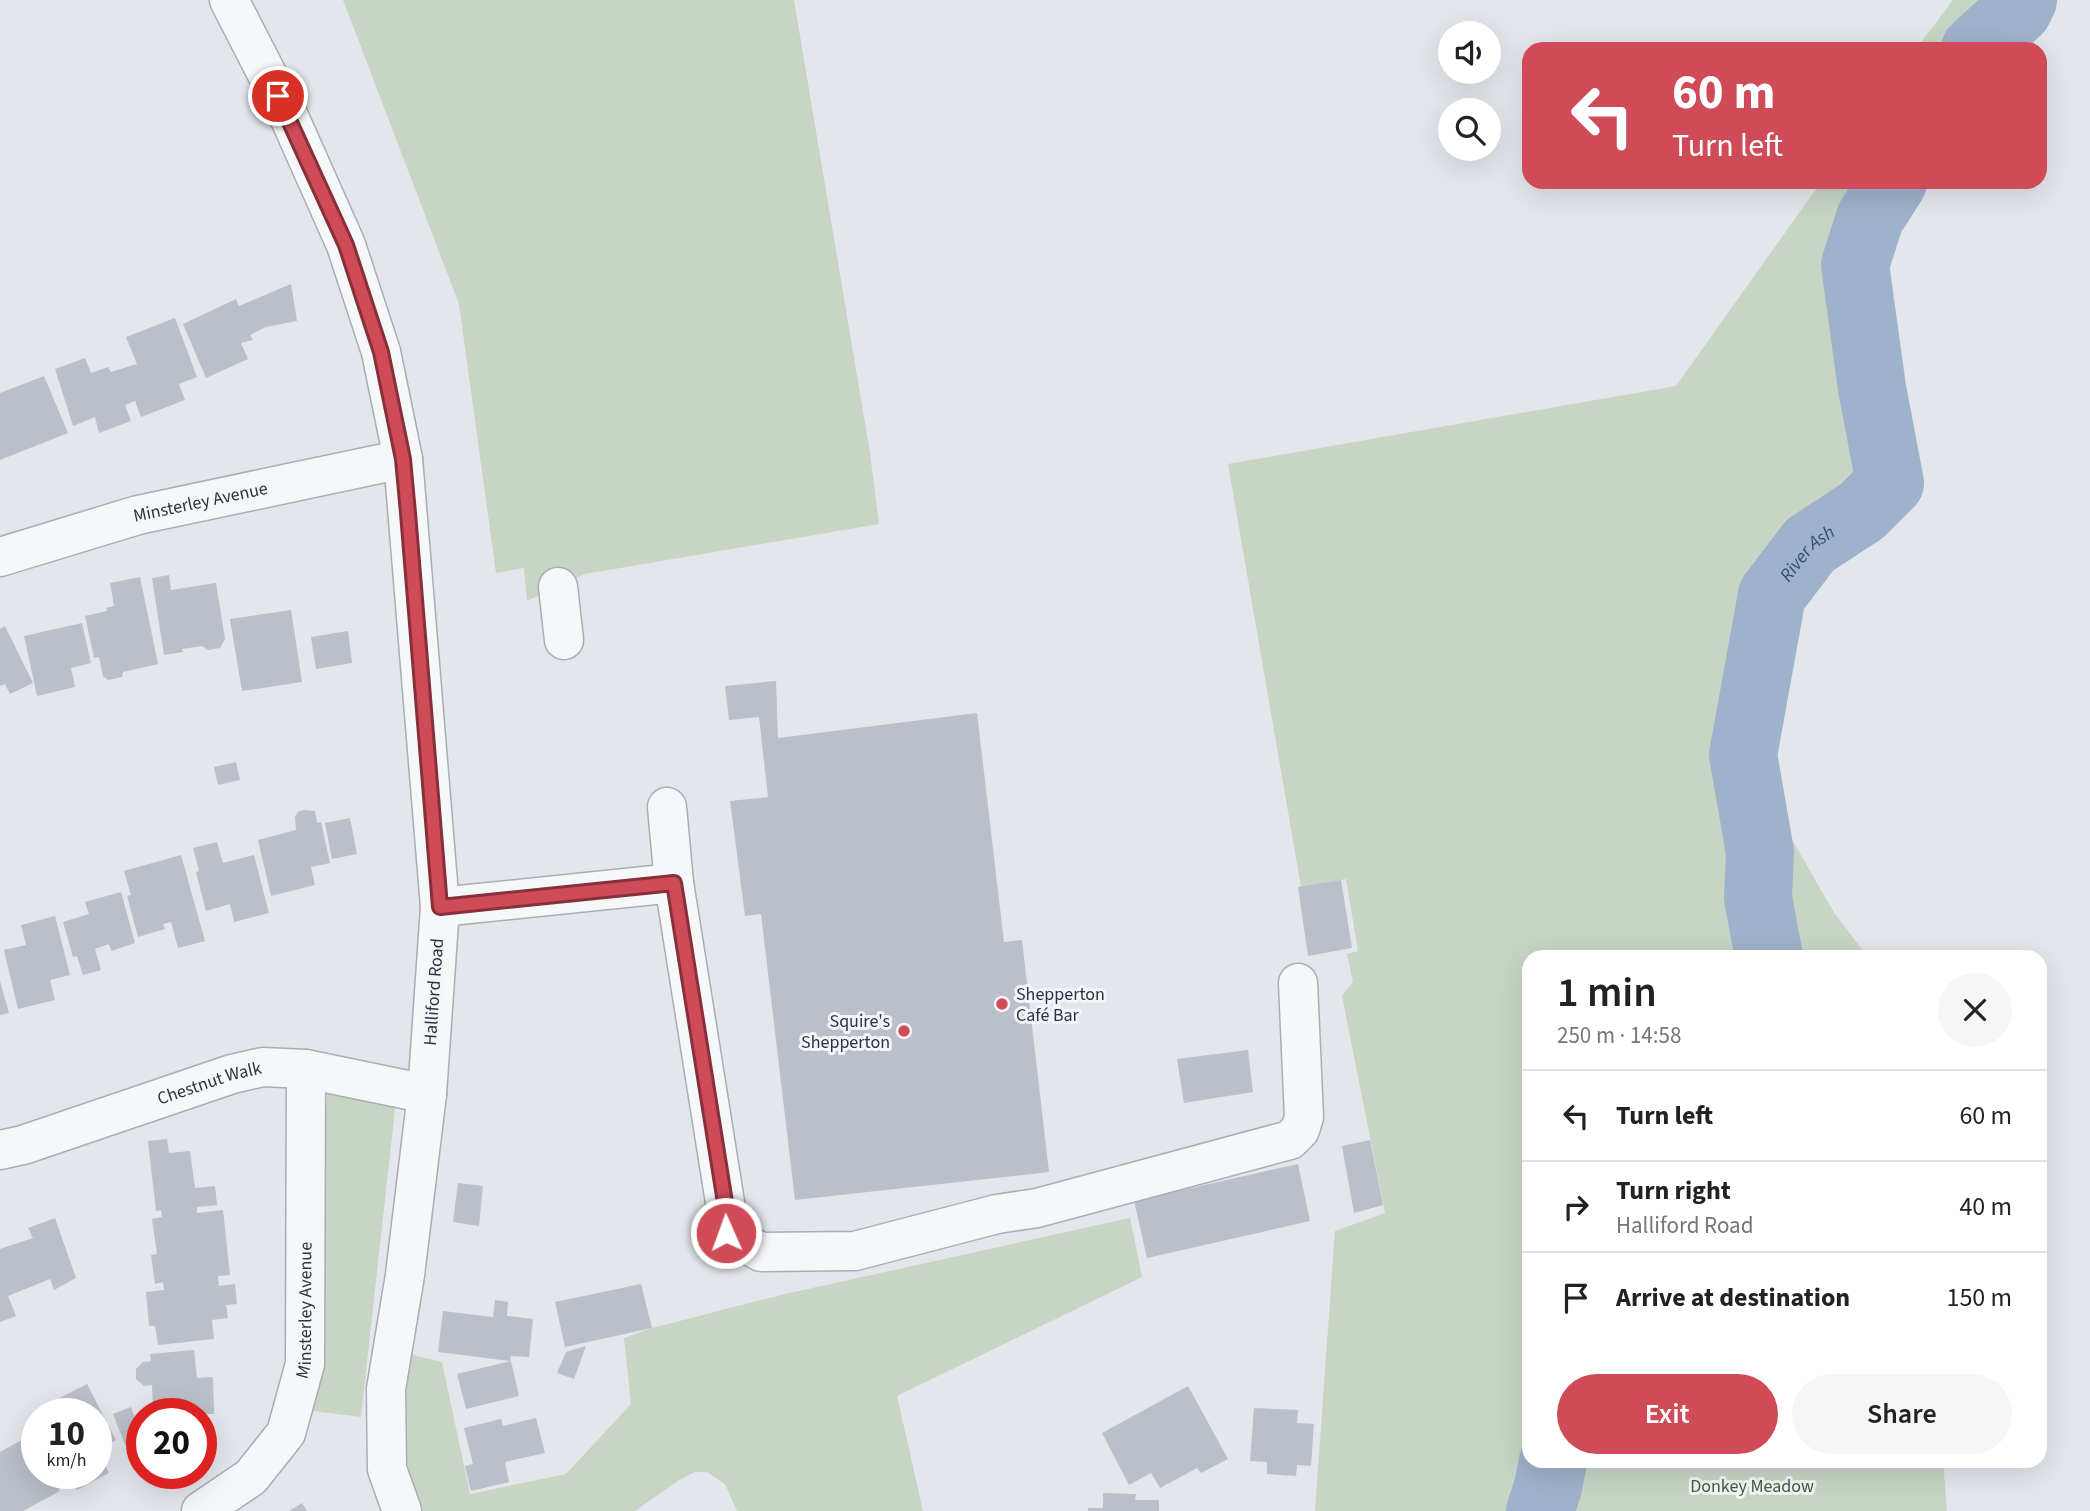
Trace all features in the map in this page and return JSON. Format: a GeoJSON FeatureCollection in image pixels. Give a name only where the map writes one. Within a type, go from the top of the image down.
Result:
{"type":"FeatureCollection","features":[{"type":"Feature","properties":{"kind":"street","name":"Halliford Road"},"geometry":{"type":"LineString","coordinates":[[229,0],[290,119],[346,245],[381,352],[403,459],[440,907],[427,1094],[405,1275],[386,1389],[387,1469],[402,1511]]}},
{"type":"Feature","properties":{"kind":"street","name":"Minsterley Avenue"},"geometry":{"type":"LineString","coordinates":[[0,557],[138,515],[403,459]]}},
{"type":"Feature","properties":{"kind":"street"},"geometry":{"type":"LineString","coordinates":[[558,587],[564,639]]}},
{"type":"Feature","properties":{"kind":"street"},"geometry":{"type":"LineString","coordinates":[[667,807],[674,883],[728,1221],[726,1233],[761,1252],[855,1251],[997,1214],[1050,1204],[1290,1140],[1300,1130],[1304,1117],[1298,983]]}},
{"type":"Feature","properties":{"kind":"street"},"geometry":{"type":"LineString","coordinates":[[440,907],[674,883]]}},
{"type":"Feature","properties":{"kind":"street","name":"Chestnut Walk"},"geometry":{"type":"LineString","coordinates":[[0,1150],[23,1145],[232,1074],[262,1067],[306,1069],[427,1094]]}},
{"type":"Feature","properties":{"kind":"street","name":"Minsterley Avenue"},"geometry":{"type":"LineString","coordinates":[[201,1511],[251,1477],[285,1433],[304,1364],[306,1069]]}},
{"type":"Feature","properties":{"kind":"green space"},"geometry":{"type":"Polygon","coordinates":[[[343,0],[794,0],[870,453],[879,524],[585,574],[527,601],[524,568],[496,573],[459,304],[343,0]]]}},
{"type":"Feature","properties":{"kind":"green space"},"geometry":{"type":"Polygon","coordinates":[[[1953,0],[2023,0],[2018,10],[1983,42],[1921,42],[1953,0]]]}},
{"type":"Feature","properties":{"kind":"green space"},"geometry":{"type":"Polygon","coordinates":[[[1816,189],[1889,189],[1870,218],[1855,265],[1872,388],[1890,483],[1862,511],[1810,545],[1772,595],[1743,755],[1835,914],[1863,950],[1522,950],[1522,1468],[1542,1468],[1530,1511],[1315,1511],[1335,1231],[1385,1213],[1342,996],[1353,982],[1347,954],[1358,951],[1346,879],[1301,887],[1228,464],[1676,386],[1816,189]]]}},
{"type":"Feature","properties":{"kind":"green space"},"geometry":{"type":"Polygon","coordinates":[[[327,1088],[396,1100],[361,1417],[313,1411],[327,1088]]]}},
{"type":"Feature","properties":{"kind":"green space"},"geometry":{"type":"Polygon","coordinates":[[[1130,1218],[1142,1277],[897,1396],[923,1511],[737,1511],[725,1484],[707,1472],[695,1472],[635,1511],[422,1511],[413,1488],[399,1430],[410,1354],[442,1362],[470,1494],[566,1474],[631,1404],[624,1338],[652,1328],[785,1294],[1130,1218]]]}},
{"type":"Feature","properties":{"kind":"green space","name":"Donkey Meadow"},"geometry":{"type":"Polygon","coordinates":[[[1562,1468],[1944,1468],[1947,1511],[1553,1511],[1562,1468]]]}},
{"type":"Feature","properties":{"kind":"building"},"geometry":{"type":"Polygon","coordinates":[[[291,284],[297,321],[266,327],[250,335],[253,340],[241,343],[248,359],[206,378],[183,324],[236,299],[239,306],[291,284]]]}},
{"type":"Feature","properties":{"kind":"building"},"geometry":{"type":"Polygon","coordinates":[[[175,318],[197,377],[179,384],[185,400],[141,417],[135,401],[125,405],[131,421],[99,433],[95,417],[73,426],[55,369],[85,358],[91,373],[108,367],[111,372],[137,364],[126,337],[175,318]]]}},
{"type":"Feature","properties":{"kind":"building"},"geometry":{"type":"Polygon","coordinates":[[[44,376],[68,433],[0,460],[0,393],[44,376]]]}},
{"type":"Feature","properties":{"kind":"building"},"geometry":{"type":"Polygon","coordinates":[[[169,575],[171,590],[216,583],[225,639],[220,648],[208,650],[202,646],[164,655],[152,578],[169,575]]]}},
{"type":"Feature","properties":{"kind":"building"},"geometry":{"type":"Polygon","coordinates":[[[140,577],[158,664],[123,672],[122,677],[108,680],[103,676],[99,657],[94,658],[85,616],[107,611],[106,608],[114,606],[110,583],[140,577]]]}},
{"type":"Feature","properties":{"kind":"building"},"geometry":{"type":"Polygon","coordinates":[[[291,610],[302,682],[242,691],[230,619],[291,610]]]}},
{"type":"Feature","properties":{"kind":"building"},"geometry":{"type":"Polygon","coordinates":[[[82,623],[91,663],[71,668],[75,687],[37,696],[24,636],[82,623]]]}},
{"type":"Feature","properties":{"kind":"building"},"geometry":{"type":"Polygon","coordinates":[[[5,626],[33,683],[10,694],[5,684],[0,686],[0,629],[5,626]]]}},
{"type":"Feature","properties":{"kind":"building"},"geometry":{"type":"Polygon","coordinates":[[[348,631],[352,663],[316,669],[311,637],[348,631]]]}},
{"type":"Feature","properties":{"kind":"building","name":"Squire's Shepperton"},"geometry":{"type":"Polygon","coordinates":[[[776,681],[778,738],[977,713],[1004,942],[1022,940],[1049,1172],[795,1200],[761,914],[745,916],[730,801],[768,797],[759,717],[729,720],[725,686],[776,681]]]}},
{"type":"Feature","properties":{"kind":"building"},"geometry":{"type":"Polygon","coordinates":[[[236,762],[240,780],[218,785],[214,767],[236,762]]]}},
{"type":"Feature","properties":{"kind":"building"},"geometry":{"type":"Polygon","coordinates":[[[303,810],[315,811],[317,823],[321,822],[330,863],[311,867],[315,885],[271,896],[258,840],[296,830],[295,817],[303,810]]]}},
{"type":"Feature","properties":{"kind":"building"},"geometry":{"type":"Polygon","coordinates":[[[350,818],[357,854],[332,859],[325,823],[350,818]]]}},
{"type":"Feature","properties":{"kind":"building"},"geometry":{"type":"Polygon","coordinates":[[[217,842],[223,863],[254,855],[269,913],[234,922],[230,904],[206,911],[193,848],[217,842]]]}},
{"type":"Feature","properties":{"kind":"building"},"geometry":{"type":"Polygon","coordinates":[[[181,855],[205,941],[178,948],[171,922],[163,924],[165,929],[138,937],[127,896],[131,895],[124,871],[181,855]]]}},
{"type":"Feature","properties":{"kind":"building"},"geometry":{"type":"Polygon","coordinates":[[[1341,880],[1352,948],[1308,956],[1298,887],[1341,880]]]}},
{"type":"Feature","properties":{"kind":"building"},"geometry":{"type":"Polygon","coordinates":[[[121,892],[135,943],[111,951],[109,944],[95,949],[101,970],[83,975],[77,956],[73,957],[63,922],[89,914],[85,902],[121,892]]]}},
{"type":"Feature","properties":{"kind":"building"},"geometry":{"type":"Polygon","coordinates":[[[55,916],[70,975],[50,980],[55,1000],[18,1009],[4,950],[26,945],[21,925],[55,916]]]}},
{"type":"Feature","properties":{"kind":"building"},"geometry":{"type":"Polygon","coordinates":[[[0,981],[9,1013],[0,1015],[0,981]]]}},
{"type":"Feature","properties":{"kind":"building"},"geometry":{"type":"Polygon","coordinates":[[[1248,1050],[1253,1092],[1184,1103],[1177,1059],[1248,1050]]]}},
{"type":"Feature","properties":{"kind":"building"},"geometry":{"type":"Polygon","coordinates":[[[167,1139],[169,1153],[190,1151],[195,1188],[215,1186],[217,1205],[197,1207],[197,1213],[223,1210],[230,1275],[218,1276],[219,1286],[235,1284],[237,1304],[226,1305],[228,1318],[212,1320],[214,1339],[158,1345],[155,1326],[149,1326],[146,1292],[164,1290],[163,1282],[155,1284],[151,1255],[157,1254],[152,1219],[162,1217],[161,1210],[156,1211],[148,1141],[167,1139]]]}},
{"type":"Feature","properties":{"kind":"building"},"geometry":{"type":"Polygon","coordinates":[[[1370,1140],[1383,1205],[1354,1213],[1342,1146],[1370,1140]]]}},
{"type":"Feature","properties":{"kind":"building"},"geometry":{"type":"Polygon","coordinates":[[[1298,1164],[1310,1221],[1147,1258],[1134,1201],[1298,1164]]]}},
{"type":"Feature","properties":{"kind":"building"},"geometry":{"type":"Polygon","coordinates":[[[458,1183],[483,1186],[479,1226],[453,1222],[458,1183]]]}},
{"type":"Feature","properties":{"kind":"building"},"geometry":{"type":"Polygon","coordinates":[[[55,1218],[76,1278],[54,1290],[50,1279],[8,1296],[16,1316],[0,1322],[0,1249],[33,1238],[28,1228],[55,1218]]]}},
{"type":"Feature","properties":{"kind":"building"},"geometry":{"type":"Polygon","coordinates":[[[641,1284],[652,1328],[565,1347],[555,1302],[641,1284]]]}},
{"type":"Feature","properties":{"kind":"building"},"geometry":{"type":"Polygon","coordinates":[[[495,1300],[508,1302],[507,1316],[533,1319],[529,1357],[511,1356],[510,1361],[438,1352],[443,1311],[493,1317],[495,1300]]]}},
{"type":"Feature","properties":{"kind":"building"},"geometry":{"type":"Polygon","coordinates":[[[586,1346],[574,1379],[557,1373],[566,1352],[586,1346]]]}},
{"type":"Feature","properties":{"kind":"building"},"geometry":{"type":"Polygon","coordinates":[[[194,1350],[197,1378],[213,1377],[214,1398],[152,1398],[152,1385],[144,1386],[136,1379],[136,1369],[143,1362],[151,1361],[150,1354],[194,1350]]]}},
{"type":"Feature","properties":{"kind":"building"},"geometry":{"type":"Polygon","coordinates":[[[511,1361],[519,1396],[466,1409],[457,1374],[511,1361]]]}},
{"type":"Feature","properties":{"kind":"building"},"geometry":{"type":"Polygon","coordinates":[[[87,1384],[94,1398],[60,1398],[87,1384]]]}},
{"type":"Feature","properties":{"kind":"building"},"geometry":{"type":"Polygon","coordinates":[[[1188,1386],[1228,1459],[1201,1473],[1197,1468],[1160,1488],[1151,1473],[1129,1485],[1102,1433],[1188,1386]]]}},
{"type":"Feature","properties":{"kind":"building"},"geometry":{"type":"Polygon","coordinates":[[[1254,1408],[1298,1410],[1297,1423],[1314,1424],[1311,1466],[1297,1465],[1296,1476],[1267,1474],[1267,1462],[1250,1461],[1254,1408]]]}},
{"type":"Feature","properties":{"kind":"building"},"geometry":{"type":"Polygon","coordinates":[[[126,1409],[126,1445],[125,1445],[113,1414],[126,1409]]]}},
{"type":"Feature","properties":{"kind":"building"},"geometry":{"type":"Polygon","coordinates":[[[536,1418],[545,1453],[505,1462],[509,1482],[471,1491],[465,1466],[473,1464],[464,1428],[501,1419],[503,1426],[536,1418]]]}},
{"type":"Feature","properties":{"kind":"building"},"geometry":{"type":"Polygon","coordinates":[[[21,1440],[21,1489],[60,1491],[23,1511],[0,1511],[0,1452],[21,1440]]]}},
{"type":"Feature","properties":{"kind":"building"},"geometry":{"type":"Polygon","coordinates":[[[1103,1493],[1136,1494],[1135,1500],[1159,1500],[1159,1511],[1088,1511],[1088,1508],[1103,1508],[1103,1493]]]}},
{"type":"Feature","properties":{"kind":"building"},"geometry":{"type":"Polygon","coordinates":[[[302,1503],[307,1511],[289,1511],[302,1503]]]}},
{"type":"Feature","properties":{"kind":"waterway","name":"River Ash"},"geometry":{"type":"LineString","coordinates":[[1983,42],[2018,10],[2023,0]]}},
{"type":"Feature","properties":{"kind":"waterway","name":"River Ash"},"geometry":{"type":"LineString","coordinates":[[1768,950],[1758,898],[1760,852],[1743,755],[1772,595],[1810,545],[1862,511],[1890,483],[1872,388],[1855,265],[1870,218],[1889,189]]}},
{"type":"Feature","properties":{"kind":"waterway","name":"River Ash"},"geometry":{"type":"LineString","coordinates":[[1540,1511],[1552,1468]]}},
{"type":"Feature","properties":{"kind":"place","name":"Shepperton Café Bar"},"geometry":{"type":"Point","coordinates":[1002,1004]}},
{"type":"Feature","properties":{"kind":"place","name":"Squire's Shepperton"},"geometry":{"type":"Point","coordinates":[904,1031]}},
{"type":"Feature","properties":{"kind":"route"},"geometry":{"type":"LineString","coordinates":[[278,96],[346,245],[381,352],[398,433],[408,513],[440,907],[674,883],[728,1221],[726,1233]]}}]}
